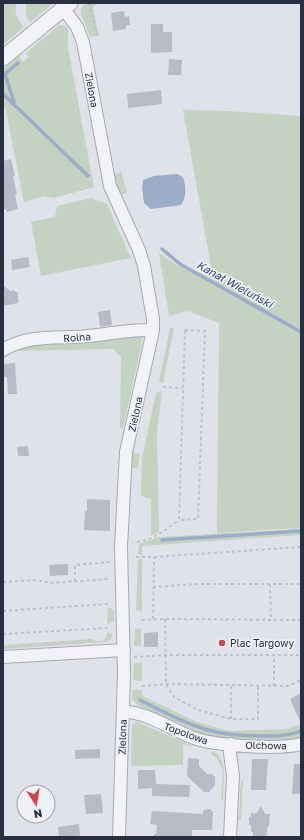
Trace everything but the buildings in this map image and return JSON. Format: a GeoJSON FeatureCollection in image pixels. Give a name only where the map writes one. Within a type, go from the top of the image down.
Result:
{"type":"FeatureCollection","features":[{"type":"Feature","properties":{"kind":"street"},"geometry":{"type":"LineString","coordinates":[[3,58],[66,6]]}},
{"type":"Feature","properties":{"kind":"street","name":"Zielona"},"geometry":{"type":"LineString","coordinates":[[66,6],[83,42],[110,186],[141,256],[152,313],[153,330],[124,466],[121,547],[128,654],[123,712],[119,837]]}},
{"type":"Feature","properties":{"kind":"street","name":"Rolna"},"geometry":{"type":"LineString","coordinates":[[3,350],[9,346],[26,340],[85,336],[137,330],[153,330]]}},
{"type":"Feature","properties":{"kind":"street"},"geometry":{"type":"LineString","coordinates":[[3,657],[128,654]]}},
{"type":"Feature","properties":{"kind":"street","name":"Topolowa"},"geometry":{"type":"LineString","coordinates":[[123,712],[135,713],[202,740],[231,744]]}},
{"type":"Feature","properties":{"kind":"street"},"geometry":{"type":"LineString","coordinates":[[230,837],[233,776],[230,753],[231,744]]}},
{"type":"Feature","properties":{"kind":"street","name":"Olchowa"},"geometry":{"type":"LineString","coordinates":[[231,744],[285,746],[301,744]]}},
{"type":"Feature","properties":{"kind":"path"},"geometry":{"type":"LineString","coordinates":[[89,3],[98,37]]}},
{"type":"Feature","properties":{"kind":"path"},"geometry":{"type":"LineString","coordinates":[[137,542],[160,534],[179,520],[198,518],[204,331],[185,330],[179,520]]}},
{"type":"Feature","properties":{"kind":"path"},"geometry":{"type":"LineString","coordinates":[[163,387],[182,388]]}},
{"type":"Feature","properties":{"kind":"path"},"geometry":{"type":"LineString","coordinates":[[136,557],[301,547]]}},
{"type":"Feature","properties":{"kind":"path"},"geometry":{"type":"LineString","coordinates":[[153,619],[154,557]]}},
{"type":"Feature","properties":{"kind":"path"},"geometry":{"type":"LineString","coordinates":[[75,581],[75,565],[110,562]]}},
{"type":"Feature","properties":{"kind":"path"},"geometry":{"type":"LineString","coordinates":[[3,582],[37,580],[50,583],[110,579]]}},
{"type":"Feature","properties":{"kind":"path"},"geometry":{"type":"LineString","coordinates":[[153,587],[197,584],[301,584]]}},
{"type":"Feature","properties":{"kind":"path"},"geometry":{"type":"LineString","coordinates":[[270,584],[271,620]]}},
{"type":"Feature","properties":{"kind":"path"},"geometry":{"type":"LineString","coordinates":[[3,612],[108,604]]}},
{"type":"Feature","properties":{"kind":"path"},"geometry":{"type":"LineString","coordinates":[[165,619],[166,684],[174,698],[198,710],[231,719],[258,719],[258,685]]}},
{"type":"Feature","properties":{"kind":"path"},"geometry":{"type":"LineString","coordinates":[[142,620],[301,620]]}},
{"type":"Feature","properties":{"kind":"path"},"geometry":{"type":"LineString","coordinates":[[3,634],[107,628]]}},
{"type":"Feature","properties":{"kind":"path"},"geometry":{"type":"LineString","coordinates":[[128,654],[301,654]]}},
{"type":"Feature","properties":{"kind":"path"},"geometry":{"type":"LineString","coordinates":[[274,655],[274,686]]}},
{"type":"Feature","properties":{"kind":"path"},"geometry":{"type":"LineString","coordinates":[[142,686],[166,684],[288,686],[301,680]]}},
{"type":"Feature","properties":{"kind":"path"},"geometry":{"type":"LineString","coordinates":[[231,685],[231,719]]}},
{"type":"Feature","properties":{"kind":"path"},"geometry":{"type":"LineString","coordinates":[[155,832],[155,837]]}},
{"type":"Feature","properties":{"kind":"green space"},"geometry":{"type":"Polygon","coordinates":[[[3,3],[17,3],[17,16],[24,27],[3,45],[3,3]]]}},
{"type":"Feature","properties":{"kind":"green space"},"geometry":{"type":"Polygon","coordinates":[[[26,3],[54,3],[30,22],[26,15],[26,3]]]}},
{"type":"Feature","properties":{"kind":"green space"},"geometry":{"type":"Polygon","coordinates":[[[86,3],[98,3],[93,8],[99,36],[90,37],[81,14],[81,8],[86,3]]]}},
{"type":"Feature","properties":{"kind":"green space"},"geometry":{"type":"Polygon","coordinates":[[[59,25],[65,26],[68,29],[68,48],[94,187],[54,198],[44,196],[24,202],[3,97],[3,69],[19,56],[23,62],[29,57],[26,53],[59,25]]]}},
{"type":"Feature","properties":{"kind":"green space"},"geometry":{"type":"Polygon","coordinates":[[[183,110],[301,116],[301,528],[217,533],[219,323],[187,311],[169,316],[159,253],[177,265],[213,278],[183,110]]]}},
{"type":"Feature","properties":{"kind":"green space"},"geometry":{"type":"Polygon","coordinates":[[[121,172],[127,192],[121,195],[115,183],[114,174],[121,172]]]}},
{"type":"Feature","properties":{"kind":"green space"},"geometry":{"type":"Polygon","coordinates":[[[91,198],[107,204],[131,258],[41,276],[31,222],[55,217],[57,206],[91,198]]]}},
{"type":"Feature","properties":{"kind":"green space"},"geometry":{"type":"Polygon","coordinates":[[[170,328],[174,328],[163,383],[159,382],[170,328]]]}},
{"type":"Feature","properties":{"kind":"green space"},"geometry":{"type":"Polygon","coordinates":[[[139,335],[143,337],[123,429],[120,427],[121,357],[113,349],[14,351],[14,349],[28,345],[139,335]]]}},
{"type":"Feature","properties":{"kind":"green space"},"geometry":{"type":"Polygon","coordinates":[[[162,391],[157,433],[159,532],[151,536],[151,499],[141,496],[142,458],[156,393],[162,391]]]}},
{"type":"Feature","properties":{"kind":"green space"},"geometry":{"type":"Polygon","coordinates":[[[132,452],[140,454],[138,468],[131,468],[132,452]]]}},
{"type":"Feature","properties":{"kind":"green space"},"geometry":{"type":"Polygon","coordinates":[[[301,529],[301,535],[142,546],[142,555],[138,554],[139,544],[159,537],[301,529]]]}},
{"type":"Feature","properties":{"kind":"green space"},"geometry":{"type":"Polygon","coordinates":[[[138,559],[142,559],[142,612],[136,610],[138,559]]]}},
{"type":"Feature","properties":{"kind":"green space"},"geometry":{"type":"Polygon","coordinates":[[[108,607],[114,610],[114,621],[107,625],[108,607]]]}},
{"type":"Feature","properties":{"kind":"green space"},"geometry":{"type":"Polygon","coordinates":[[[141,628],[141,646],[134,646],[135,629],[141,628]]]}},
{"type":"Feature","properties":{"kind":"green space"},"geometry":{"type":"Polygon","coordinates":[[[107,632],[112,634],[111,640],[106,642],[3,649],[3,645],[92,639],[95,641],[101,641],[106,638],[107,632]]]}},
{"type":"Feature","properties":{"kind":"green space"},"geometry":{"type":"Polygon","coordinates":[[[134,663],[142,663],[142,681],[133,680],[134,663]]]}},
{"type":"Feature","properties":{"kind":"green space"},"geometry":{"type":"Polygon","coordinates":[[[133,690],[142,690],[142,696],[197,722],[230,731],[287,729],[301,724],[301,738],[290,740],[250,740],[223,738],[200,734],[157,716],[158,714],[138,705],[132,699],[133,690]]]}},
{"type":"Feature","properties":{"kind":"green space"},"geometry":{"type":"Polygon","coordinates":[[[137,722],[192,746],[183,744],[183,765],[131,766],[132,725],[137,722]]]}},
{"type":"Feature","properties":{"kind":"green space"},"geometry":{"type":"Polygon","coordinates":[[[212,751],[221,759],[223,765],[224,780],[223,800],[221,799],[223,770],[216,757],[211,755],[212,751]]]}},
{"type":"Feature","properties":{"kind":"green space"},"geometry":{"type":"Polygon","coordinates":[[[240,781],[243,781],[241,820],[238,820],[240,810],[240,781]]]}},
{"type":"Feature","properties":{"kind":"water"},"geometry":{"type":"Polygon","coordinates":[[[177,174],[183,177],[185,188],[185,195],[181,205],[151,209],[144,203],[142,187],[143,180],[154,176],[177,174]]]}},
{"type":"Feature","properties":{"kind":"waterway"},"geometry":{"type":"LineString","coordinates":[[14,102],[5,74],[18,63]]}},
{"type":"Feature","properties":{"kind":"waterway","name":"Kanał Wieluński"},"geometry":{"type":"LineString","coordinates":[[3,94],[88,176]]}},
{"type":"Feature","properties":{"kind":"waterway","name":"Kanał Wieluński"},"geometry":{"type":"LineString","coordinates":[[162,249],[180,264],[301,332]]}},
{"type":"Feature","properties":{"kind":"waterway"},"geometry":{"type":"LineString","coordinates":[[162,540],[301,531]]}},
{"type":"Feature","properties":{"kind":"waterway"},"geometry":{"type":"LineString","coordinates":[[140,700],[186,722],[221,733],[273,736],[301,731]]}},
{"type":"Feature","properties":{"kind":"place","name":"Plac Targowy"},"geometry":{"type":"Point","coordinates":[222,643]}}]}
